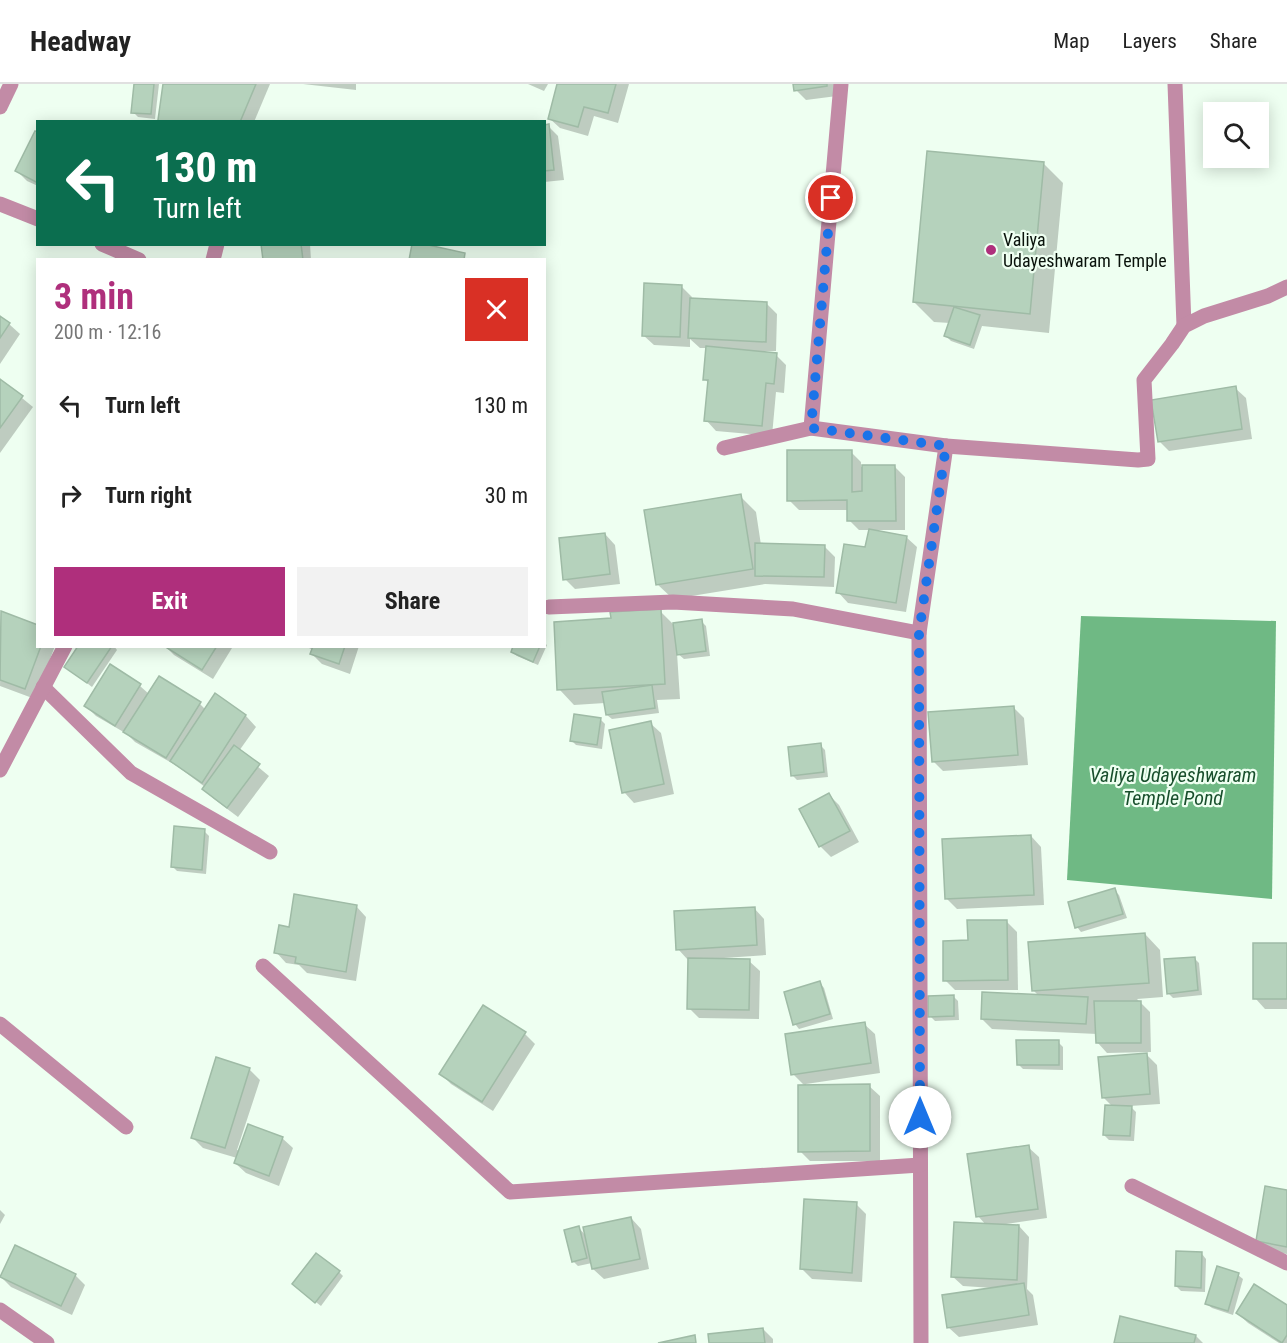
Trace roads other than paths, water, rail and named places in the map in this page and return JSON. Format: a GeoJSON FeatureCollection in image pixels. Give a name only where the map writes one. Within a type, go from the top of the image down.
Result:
{"type":"FeatureCollection","features":[{"type":"Feature","properties":{"kind":"street"},"geometry":{"type":"LineString","coordinates":[[0,107],[11,84]]}},
{"type":"Feature","properties":{"kind":"street"},"geometry":{"type":"LineString","coordinates":[[811,428],[841,84]]}},
{"type":"Feature","properties":{"kind":"street"},"geometry":{"type":"LineString","coordinates":[[1175,84],[1184,326]]}},
{"type":"Feature","properties":{"kind":"street"},"geometry":{"type":"LineString","coordinates":[[0,204],[36,218]]}},
{"type":"Feature","properties":{"kind":"street"},"geometry":{"type":"LineString","coordinates":[[107,246],[134,258]]}},
{"type":"Feature","properties":{"kind":"street"},"geometry":{"type":"LineString","coordinates":[[724,448],[811,428],[946,446],[1148,459],[1144,380],[1184,326],[1204,316],[1268,296],[1287,287]]}},
{"type":"Feature","properties":{"kind":"street"},"geometry":{"type":"LineString","coordinates":[[921,1343],[919,633],[946,446]]}},
{"type":"Feature","properties":{"kind":"street"},"geometry":{"type":"LineString","coordinates":[[549,607],[674,602],[793,609],[919,633]]}},
{"type":"Feature","properties":{"kind":"street"},"geometry":{"type":"LineString","coordinates":[[0,770],[63,648]]}},
{"type":"Feature","properties":{"kind":"street"},"geometry":{"type":"LineString","coordinates":[[43,687],[131,773],[270,852]]}},
{"type":"Feature","properties":{"kind":"street"},"geometry":{"type":"LineString","coordinates":[[263,966],[510,1192],[920,1165]]}},
{"type":"Feature","properties":{"kind":"street"},"geometry":{"type":"LineString","coordinates":[[0,1024],[126,1127]]}},
{"type":"Feature","properties":{"kind":"street"},"geometry":{"type":"LineString","coordinates":[[1132,1186],[1287,1263]]}},
{"type":"Feature","properties":{"kind":"street"},"geometry":{"type":"LineString","coordinates":[[0,1310],[47,1343]]}},
{"type":"Feature","properties":{"kind":"water","name":"Valiya Udayeshwaram Temple Pond"},"geometry":{"type":"Polygon","coordinates":[[[1081,616],[1276,621],[1272,899],[1067,880],[1081,616]]]}},
{"type":"Feature","properties":{"kind":"place","name":"Valiya Udayeshwaram Temple"},"geometry":{"type":"Point","coordinates":[991,250]}}]}
